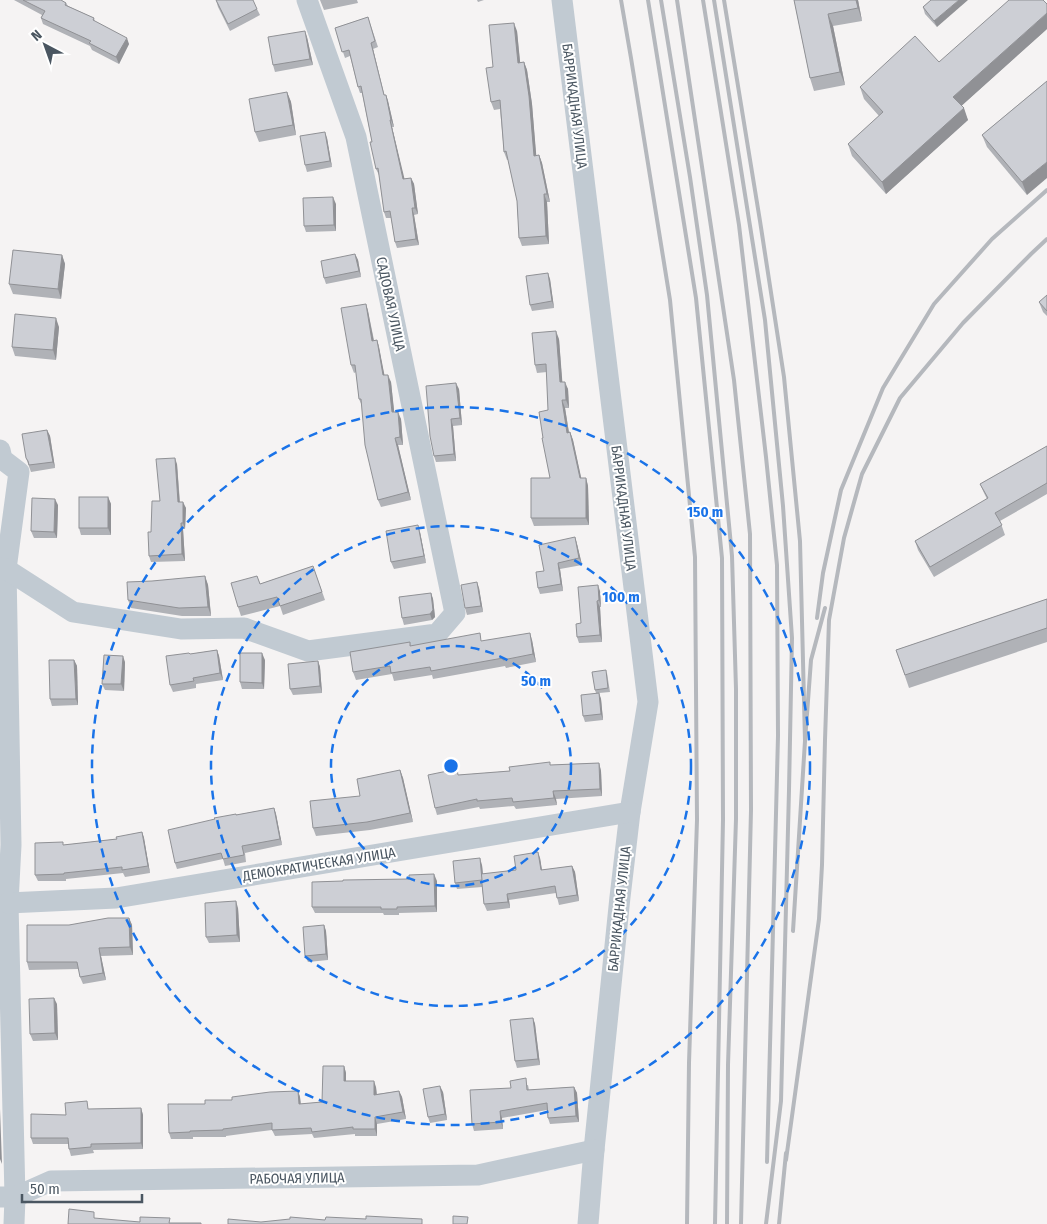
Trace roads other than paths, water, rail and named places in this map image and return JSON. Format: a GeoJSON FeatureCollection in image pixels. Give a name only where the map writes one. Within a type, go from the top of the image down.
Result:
{"type":"FeatureCollection","features":[{"type":"Feature","properties":{"kind":"street","name":"САДОВАЯ УЛИЦА"},"geometry":{"type":"LineString","coordinates":[[3,569],[73,612],[181,629],[244,628],[308,652],[437,634],[455,613],[356,137],[307,0]]}},
{"type":"Feature","properties":{"kind":"street","name":"БАРРИКАДНАЯ УЛИЦА"},"geometry":{"type":"LineString","coordinates":[[562,0],[648,702],[630,812],[620,897],[588,1224]]}},
{"type":"Feature","properties":{"kind":"street"},"geometry":{"type":"LineString","coordinates":[[0,450],[2,459],[20,472],[3,569],[5,845],[8,903],[8,1197],[14,1224]]}},
{"type":"Feature","properties":{"kind":"street","name":"ДЕМОКРАТИЧЕСКАЯ УЛИЦА"},"geometry":{"type":"LineString","coordinates":[[8,903],[116,898],[630,812]]}},
{"type":"Feature","properties":{"kind":"street","name":"РАБОЧАЯ УЛИЦА"},"geometry":{"type":"LineString","coordinates":[[8,1197],[51,1182],[478,1175],[594,1150]]}},
{"type":"Feature","properties":{"kind":"railway"},"geometry":{"type":"LineString","coordinates":[[621,0],[670,300],[695,557],[697,820],[689,1063],[687,1224]]}},
{"type":"Feature","properties":{"kind":"railway"},"geometry":{"type":"LineString","coordinates":[[648,0],[696,298],[722,558],[723,820],[715,1224]]}},
{"type":"Feature","properties":{"kind":"railway"},"geometry":{"type":"LineString","coordinates":[[661,0],[707,295],[732,556],[736,689],[736,819],[728,1065],[727,1224]]}},
{"type":"Feature","properties":{"kind":"railway"},"geometry":{"type":"LineString","coordinates":[[677,0],[734,380],[750,534],[751,810],[741,1224]]}},
{"type":"Feature","properties":{"kind":"railway"},"geometry":{"type":"LineString","coordinates":[[703,0],[739,225],[777,565],[778,736],[767,1162]]}},
{"type":"Feature","properties":{"kind":"railway"},"geometry":{"type":"LineString","coordinates":[[714,0],[765,320],[783,506],[792,638],[781,1101],[766,1224]]}},
{"type":"Feature","properties":{"kind":"railway"},"geometry":{"type":"LineString","coordinates":[[724,0],[784,377],[800,541],[805,741],[811,660],[825,608]]}},
{"type":"Feature","properties":{"kind":"railway"},"geometry":{"type":"LineString","coordinates":[[817,618],[823,573],[841,490],[883,388],[934,304],[992,239],[1047,190]]}},
{"type":"Feature","properties":{"kind":"railway"},"geometry":{"type":"LineString","coordinates":[[786,1160],[819,919],[829,620],[844,538],[862,474],[900,398],[963,323],[1047,239]]}},
{"type":"Feature","properties":{"kind":"railway"},"geometry":{"type":"LineString","coordinates":[[793,931],[805,741]]}},
{"type":"Feature","properties":{"kind":"railway"},"geometry":{"type":"LineString","coordinates":[[779,1224],[786,1153]]}}]}
